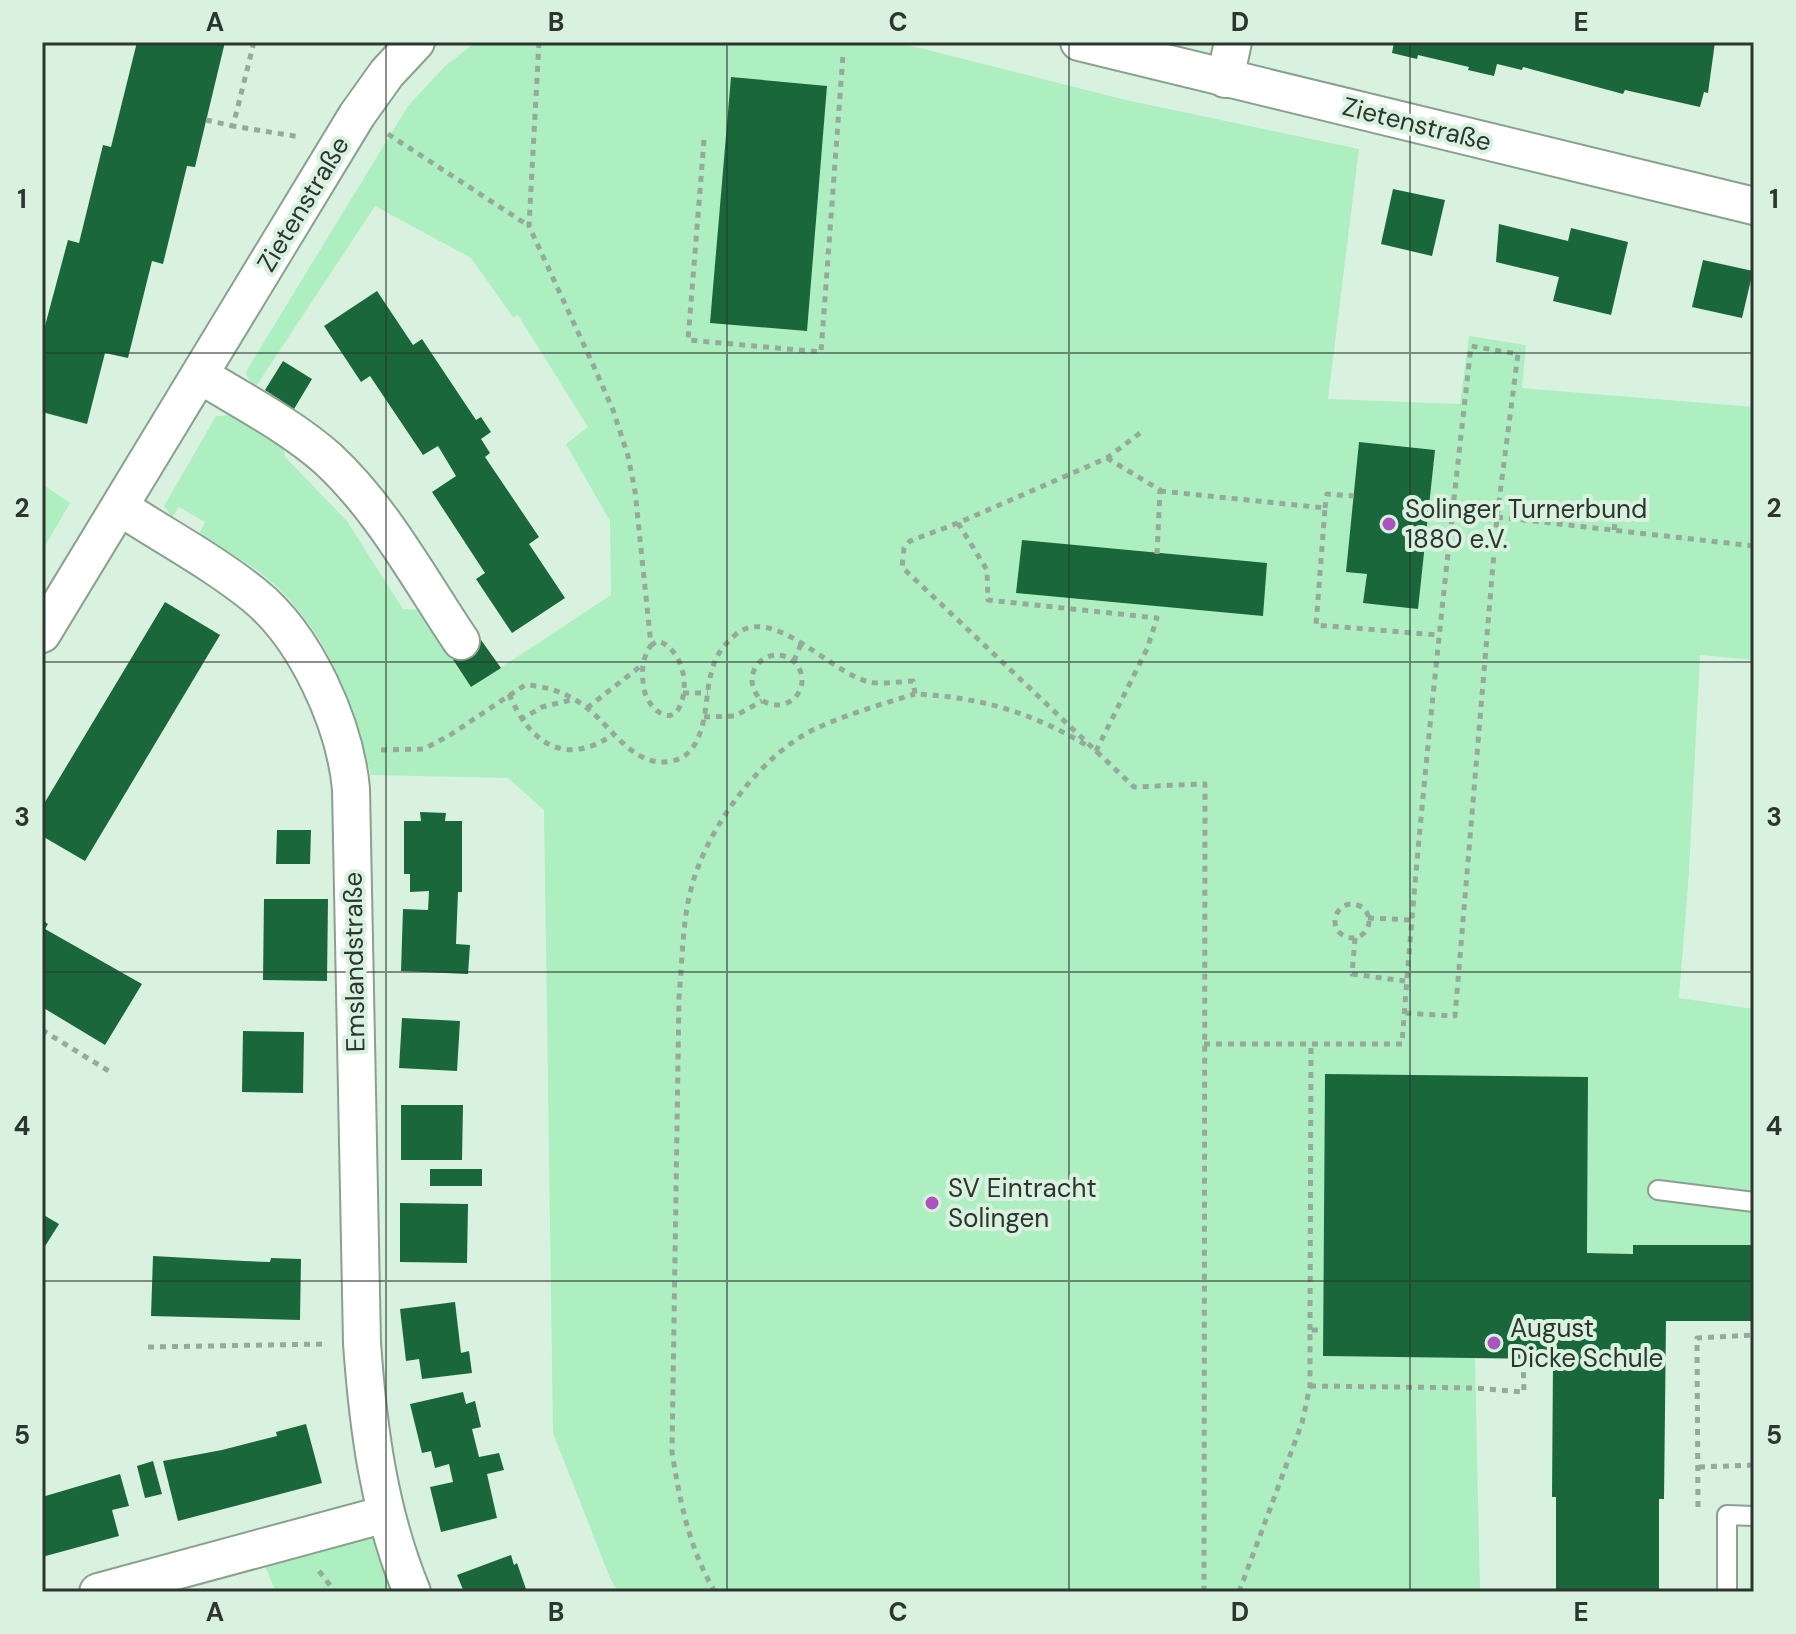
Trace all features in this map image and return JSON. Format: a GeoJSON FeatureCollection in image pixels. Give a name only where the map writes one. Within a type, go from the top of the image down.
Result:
{"type":"FeatureCollection","features":[{"type":"Feature","properties":{"kind":"street","name":"Zietenstraße"},"geometry":{"type":"LineString","coordinates":[[42,634],[339,144],[372,93],[416,42]]}},
{"type":"Feature","properties":{"kind":"street","name":"Zietenstraße"},"geometry":{"type":"LineString","coordinates":[[1079,42],[1754,206]]}},
{"type":"Feature","properties":{"kind":"street"},"geometry":{"type":"LineString","coordinates":[[1225,79],[1233,42]]}},
{"type":"Feature","properties":{"kind":"street"},"geometry":{"type":"LineString","coordinates":[[200,375],[311,446],[343,474],[373,510],[461,641]]}},
{"type":"Feature","properties":{"kind":"street","name":"Emslandstraße"},"geometry":{"type":"LineString","coordinates":[[120,507],[263,603],[287,631],[311,669],[344,748],[351,789],[362,1343],[368,1420],[386,1514],[412,1592]]}},
{"type":"Feature","properties":{"kind":"street"},"geometry":{"type":"LineString","coordinates":[[98,1592],[386,1514]]}},
{"type":"Feature","properties":{"kind":"lane"},"geometry":{"type":"LineString","coordinates":[[1658,1190],[1754,1202]]}},
{"type":"Feature","properties":{"kind":"lane"},"geometry":{"type":"LineString","coordinates":[[1727,1592],[1727,1515],[1754,1516]]}},
{"type":"Feature","properties":{"kind":"path"},"geometry":{"type":"LineString","coordinates":[[233,126],[254,42]]}},
{"type":"Feature","properties":{"kind":"path"},"geometry":{"type":"LineString","coordinates":[[539,42],[529,226],[601,383],[628,456],[635,491],[651,645],[642,665],[587,708]]}},
{"type":"Feature","properties":{"kind":"path"},"geometry":{"type":"LineString","coordinates":[[704,140],[688,340],[821,352],[843,55]]}},
{"type":"Feature","properties":{"kind":"path"},"geometry":{"type":"LineString","coordinates":[[206,120],[339,144]]}},
{"type":"Feature","properties":{"kind":"path"},"geometry":{"type":"LineString","coordinates":[[416,153],[529,226]]}},
{"type":"Feature","properties":{"kind":"path"},"geometry":{"type":"LineString","coordinates":[[1204,1044],[1402,1044],[1405,981],[1439,635],[1471,346],[1518,354],[1497,517],[1455,1016],[1404,1013]]}},
{"type":"Feature","properties":{"kind":"path"},"geometry":{"type":"LineString","coordinates":[[1140,433],[1107,458],[910,541],[904,548],[902,567],[1134,787],[1205,784],[1204,1592]]}},
{"type":"Feature","properties":{"kind":"path"},"geometry":{"type":"LineString","coordinates":[[1107,458],[1160,491],[1325,508]]}},
{"type":"Feature","properties":{"kind":"path"},"geometry":{"type":"LineString","coordinates":[[1157,554],[1160,491]]}},
{"type":"Feature","properties":{"kind":"path"},"geometry":{"type":"LineString","coordinates":[[1354,496],[1327,494],[1316,625],[1439,635]]}},
{"type":"Feature","properties":{"kind":"path"},"geometry":{"type":"LineString","coordinates":[[1614,530],[1618,502]]}},
{"type":"Feature","properties":{"kind":"path"},"geometry":{"type":"LineString","coordinates":[[1497,517],[1754,546]]}},
{"type":"Feature","properties":{"kind":"path"},"geometry":{"type":"LineString","coordinates":[[958,523],[987,570],[988,600],[1157,618],[1147,649],[1096,751]]}},
{"type":"Feature","properties":{"kind":"path"},"geometry":{"type":"LineString","coordinates":[[344,748],[424,749],[525,685],[539,685],[554,689],[587,708],[639,756],[654,761],[673,761],[692,748],[703,728],[712,670],[720,648],[739,631],[760,626],[785,633],[842,671],[871,683],[913,681],[915,694]]}},
{"type":"Feature","properties":{"kind":"path"},"geometry":{"type":"LineString","coordinates":[[642,665],[647,701],[656,712],[672,714],[679,708],[684,675],[674,651],[667,644],[658,641],[651,645]]}},
{"type":"Feature","properties":{"kind":"path"},"geometry":{"type":"LineString","coordinates":[[794,661],[801,644]]}},
{"type":"Feature","properties":{"kind":"path"},"geometry":{"type":"LineString","coordinates":[[771,656],[787,657],[794,661],[802,683],[797,696],[778,706],[762,701],[752,687],[753,671],[757,664],[771,656]]}},
{"type":"Feature","properties":{"kind":"path"},"geometry":{"type":"LineString","coordinates":[[683,693],[708,693]]}},
{"type":"Feature","properties":{"kind":"path"},"geometry":{"type":"LineString","coordinates":[[509,694],[520,720],[539,739],[570,750],[590,747],[614,734]]}},
{"type":"Feature","properties":{"kind":"path"},"geometry":{"type":"LineString","coordinates":[[715,1592],[701,1567],[682,1512],[672,1452],[679,997],[685,922],[696,870],[723,817],[767,762],[814,729],[876,705],[915,694],[987,703],[1054,725],[1096,751]]}},
{"type":"Feature","properties":{"kind":"path"},"geometry":{"type":"LineString","coordinates":[[520,720],[542,707],[573,700]]}},
{"type":"Feature","properties":{"kind":"path"},"geometry":{"type":"LineString","coordinates":[[704,717],[735,716],[762,701]]}},
{"type":"Feature","properties":{"kind":"path"},"geometry":{"type":"LineString","coordinates":[[1355,904],[1365,910],[1368,918],[1365,933],[1355,938],[1344,937],[1336,930],[1335,914],[1343,906],[1355,904]]}},
{"type":"Feature","properties":{"kind":"path"},"geometry":{"type":"LineString","coordinates":[[1368,918],[1412,920]]}},
{"type":"Feature","properties":{"kind":"path"},"geometry":{"type":"LineString","coordinates":[[1355,938],[1352,974],[1405,981]]}},
{"type":"Feature","properties":{"kind":"path"},"geometry":{"type":"LineString","coordinates":[[42,1030],[112,1073]]}},
{"type":"Feature","properties":{"kind":"path"},"geometry":{"type":"LineString","coordinates":[[1239,1592],[1302,1423],[1310,1386],[1311,1044]]}},
{"type":"Feature","properties":{"kind":"path"},"geometry":{"type":"LineString","coordinates":[[1310,1330],[1323,1330]]}},
{"type":"Feature","properties":{"kind":"path"},"geometry":{"type":"LineString","coordinates":[[1754,1335],[1697,1338],[1699,1467],[1754,1465]]}},
{"type":"Feature","properties":{"kind":"path"},"geometry":{"type":"LineString","coordinates":[[148,1347],[362,1343]]}},
{"type":"Feature","properties":{"kind":"path"},"geometry":{"type":"LineString","coordinates":[[1310,1386],[1476,1388],[1524,1392],[1523,1358]]}},
{"type":"Feature","properties":{"kind":"green space"},"geometry":{"type":"Polygon","coordinates":[[[476,42],[896,42],[1126,100],[1359,149],[1328,399],[1460,404],[1469,336],[1526,345],[1522,388],[1754,407],[1754,660],[1700,655],[1679,998],[1754,1009],[1754,1245],[1634,1245],[1633,1254],[1587,1253],[1588,1077],[1325,1075],[1323,1356],[1475,1358],[1480,1592],[618,1592],[553,1433],[544,810],[508,778],[371,775],[357,725],[338,676],[327,653],[298,610],[262,574],[199,534],[205,522],[179,507],[172,517],[164,506],[216,416],[237,415],[283,443],[285,457],[347,521],[403,609],[422,610],[471,687],[611,595],[610,521],[566,444],[588,427],[518,315],[513,317],[471,258],[375,206],[257,385],[246,374],[408,106],[445,66],[476,42]]]}},
{"type":"Feature","properties":{"kind":"green space"},"geometry":{"type":"Polygon","coordinates":[[[42,484],[70,503],[42,551],[42,484]]]}},
{"type":"Feature","properties":{"kind":"green space"},"geometry":{"type":"Polygon","coordinates":[[[368,1535],[376,1540],[396,1592],[276,1592],[264,1564],[368,1535]]]}},
{"type":"Feature","properties":{"kind":"building"},"geometry":{"type":"Polygon","coordinates":[[[137,42],[225,42],[195,167],[187,166],[163,264],[152,261],[128,358],[105,353],[87,424],[42,412],[42,337],[68,240],[79,243],[103,145],[111,147],[137,42]]]}},
{"type":"Feature","properties":{"kind":"building"},"geometry":{"type":"Polygon","coordinates":[[[1394,42],[1715,42],[1708,93],[1704,92],[1700,107],[1625,90],[1623,94],[1523,67],[1522,70],[1497,64],[1494,76],[1418,55],[1417,59],[1392,53],[1394,42]]]}},
{"type":"Feature","properties":{"kind":"building"},"geometry":{"type":"Polygon","coordinates":[[[731,77],[827,86],[807,331],[710,323],[731,77]]]}},
{"type":"Feature","properties":{"kind":"building"},"geometry":{"type":"Polygon","coordinates":[[[1393,189],[1445,200],[1432,256],[1381,244],[1393,189]]]}},
{"type":"Feature","properties":{"kind":"building"},"geometry":{"type":"Polygon","coordinates":[[[1499,224],[1568,241],[1571,228],[1628,242],[1611,315],[1553,301],[1559,277],[1496,262],[1499,224]]]}},
{"type":"Feature","properties":{"kind":"building"},"geometry":{"type":"Polygon","coordinates":[[[1703,260],[1753,271],[1742,318],[1692,307],[1703,260]]]}},
{"type":"Feature","properties":{"kind":"building"},"geometry":{"type":"Polygon","coordinates":[[[377,291],[413,345],[422,339],[476,420],[481,417],[491,432],[481,439],[490,453],[485,457],[539,537],[529,544],[565,598],[512,633],[476,579],[485,573],[432,492],[456,476],[438,446],[423,455],[370,376],[361,382],[324,326],[377,291]]]}},
{"type":"Feature","properties":{"kind":"building"},"geometry":{"type":"Polygon","coordinates":[[[283,361],[312,379],[294,409],[265,390],[283,361]]]}},
{"type":"Feature","properties":{"kind":"building","name":"Solinger Turnerbund 1880 e.V."},"geometry":{"type":"Polygon","coordinates":[[[1359,442],[1435,450],[1418,609],[1363,603],[1367,574],[1346,572],[1359,442]]]}},
{"type":"Feature","properties":{"kind":"building"},"geometry":{"type":"Polygon","coordinates":[[[1022,540],[1267,563],[1263,616],[1016,593],[1022,540]]]}},
{"type":"Feature","properties":{"kind":"building"},"geometry":{"type":"Polygon","coordinates":[[[165,602],[220,635],[85,861],[42,836],[42,807],[165,602]]]}},
{"type":"Feature","properties":{"kind":"building"},"geometry":{"type":"Polygon","coordinates":[[[481,640],[501,668],[471,687],[452,658],[481,640]]]}},
{"type":"Feature","properties":{"kind":"building"},"geometry":{"type":"Polygon","coordinates":[[[420,812],[446,813],[445,821],[462,821],[462,892],[458,892],[456,944],[470,945],[468,974],[401,971],[403,909],[428,910],[429,891],[410,892],[410,874],[404,874],[404,821],[421,821],[420,812]]]}},
{"type":"Feature","properties":{"kind":"building"},"geometry":{"type":"Polygon","coordinates":[[[277,830],[311,830],[310,864],[276,864],[277,830]]]}},
{"type":"Feature","properties":{"kind":"building"},"geometry":{"type":"Polygon","coordinates":[[[264,899],[328,899],[327,981],[263,980],[264,899]]]}},
{"type":"Feature","properties":{"kind":"building"},"geometry":{"type":"Polygon","coordinates":[[[42,920],[48,924],[45,929],[142,984],[105,1045],[42,1007],[42,920]]]}},
{"type":"Feature","properties":{"kind":"building"},"geometry":{"type":"Polygon","coordinates":[[[402,1018],[460,1021],[457,1071],[399,1068],[402,1018]]]}},
{"type":"Feature","properties":{"kind":"building"},"geometry":{"type":"Polygon","coordinates":[[[243,1031],[304,1032],[303,1093],[242,1092],[243,1031]]]}},
{"type":"Feature","properties":{"kind":"building","name":"August Dicke Schule"},"geometry":{"type":"Polygon","coordinates":[[[1325,1074],[1588,1077],[1587,1253],[1633,1254],[1633,1245],[1754,1245],[1754,1321],[1666,1321],[1664,1499],[1659,1499],[1659,1592],[1556,1592],[1556,1497],[1552,1497],[1553,1359],[1323,1356],[1325,1074]]]}},
{"type":"Feature","properties":{"kind":"building"},"geometry":{"type":"Polygon","coordinates":[[[401,1105],[463,1105],[462,1160],[401,1160],[401,1105]]]}},
{"type":"Feature","properties":{"kind":"building"},"geometry":{"type":"Polygon","coordinates":[[[430,1169],[482,1169],[482,1186],[430,1186],[430,1169]]]}},
{"type":"Feature","properties":{"kind":"building"},"geometry":{"type":"Polygon","coordinates":[[[400,1203],[468,1204],[467,1263],[400,1262],[400,1203]]]}},
{"type":"Feature","properties":{"kind":"building"},"geometry":{"type":"Polygon","coordinates":[[[42,1214],[59,1224],[42,1251],[42,1214]]]}},
{"type":"Feature","properties":{"kind":"building"},"geometry":{"type":"Polygon","coordinates":[[[153,1256],[270,1262],[271,1258],[301,1259],[300,1320],[151,1316],[153,1256]]]}},
{"type":"Feature","properties":{"kind":"building"},"geometry":{"type":"Polygon","coordinates":[[[455,1302],[461,1353],[469,1351],[472,1373],[422,1379],[419,1359],[406,1361],[400,1309],[455,1302]]]}},
{"type":"Feature","properties":{"kind":"building"},"geometry":{"type":"Polygon","coordinates":[[[463,1392],[466,1404],[475,1401],[481,1427],[472,1429],[479,1457],[499,1453],[504,1470],[487,1474],[497,1518],[441,1532],[430,1487],[453,1482],[449,1464],[435,1468],[431,1451],[422,1453],[410,1404],[463,1392]]]}},
{"type":"Feature","properties":{"kind":"building"},"geometry":{"type":"Polygon","coordinates":[[[306,1424],[322,1483],[178,1521],[163,1461],[277,1436],[276,1432],[306,1424]]]}},
{"type":"Feature","properties":{"kind":"building"},"geometry":{"type":"Polygon","coordinates":[[[153,1461],[162,1494],[145,1498],[137,1466],[153,1461]]]}},
{"type":"Feature","properties":{"kind":"building"},"geometry":{"type":"Polygon","coordinates":[[[120,1474],[129,1506],[112,1510],[119,1536],[42,1557],[42,1497],[120,1474]]]}},
{"type":"Feature","properties":{"kind":"building"},"geometry":{"type":"Polygon","coordinates":[[[511,1555],[514,1565],[517,1563],[526,1589],[524,1592],[464,1592],[457,1575],[511,1555]]]}},
{"type":"Feature","properties":{"kind":"place","name":"Solinger Turnerbund 1880 e.V."},"geometry":{"type":"Point","coordinates":[1389,524]}},
{"type":"Feature","properties":{"kind":"place","name":"SV Eintracht Solingen"},"geometry":{"type":"Point","coordinates":[932,1203]}},
{"type":"Feature","properties":{"kind":"place","name":"August Dicke Schule"},"geometry":{"type":"Point","coordinates":[1494,1343]}}]}
